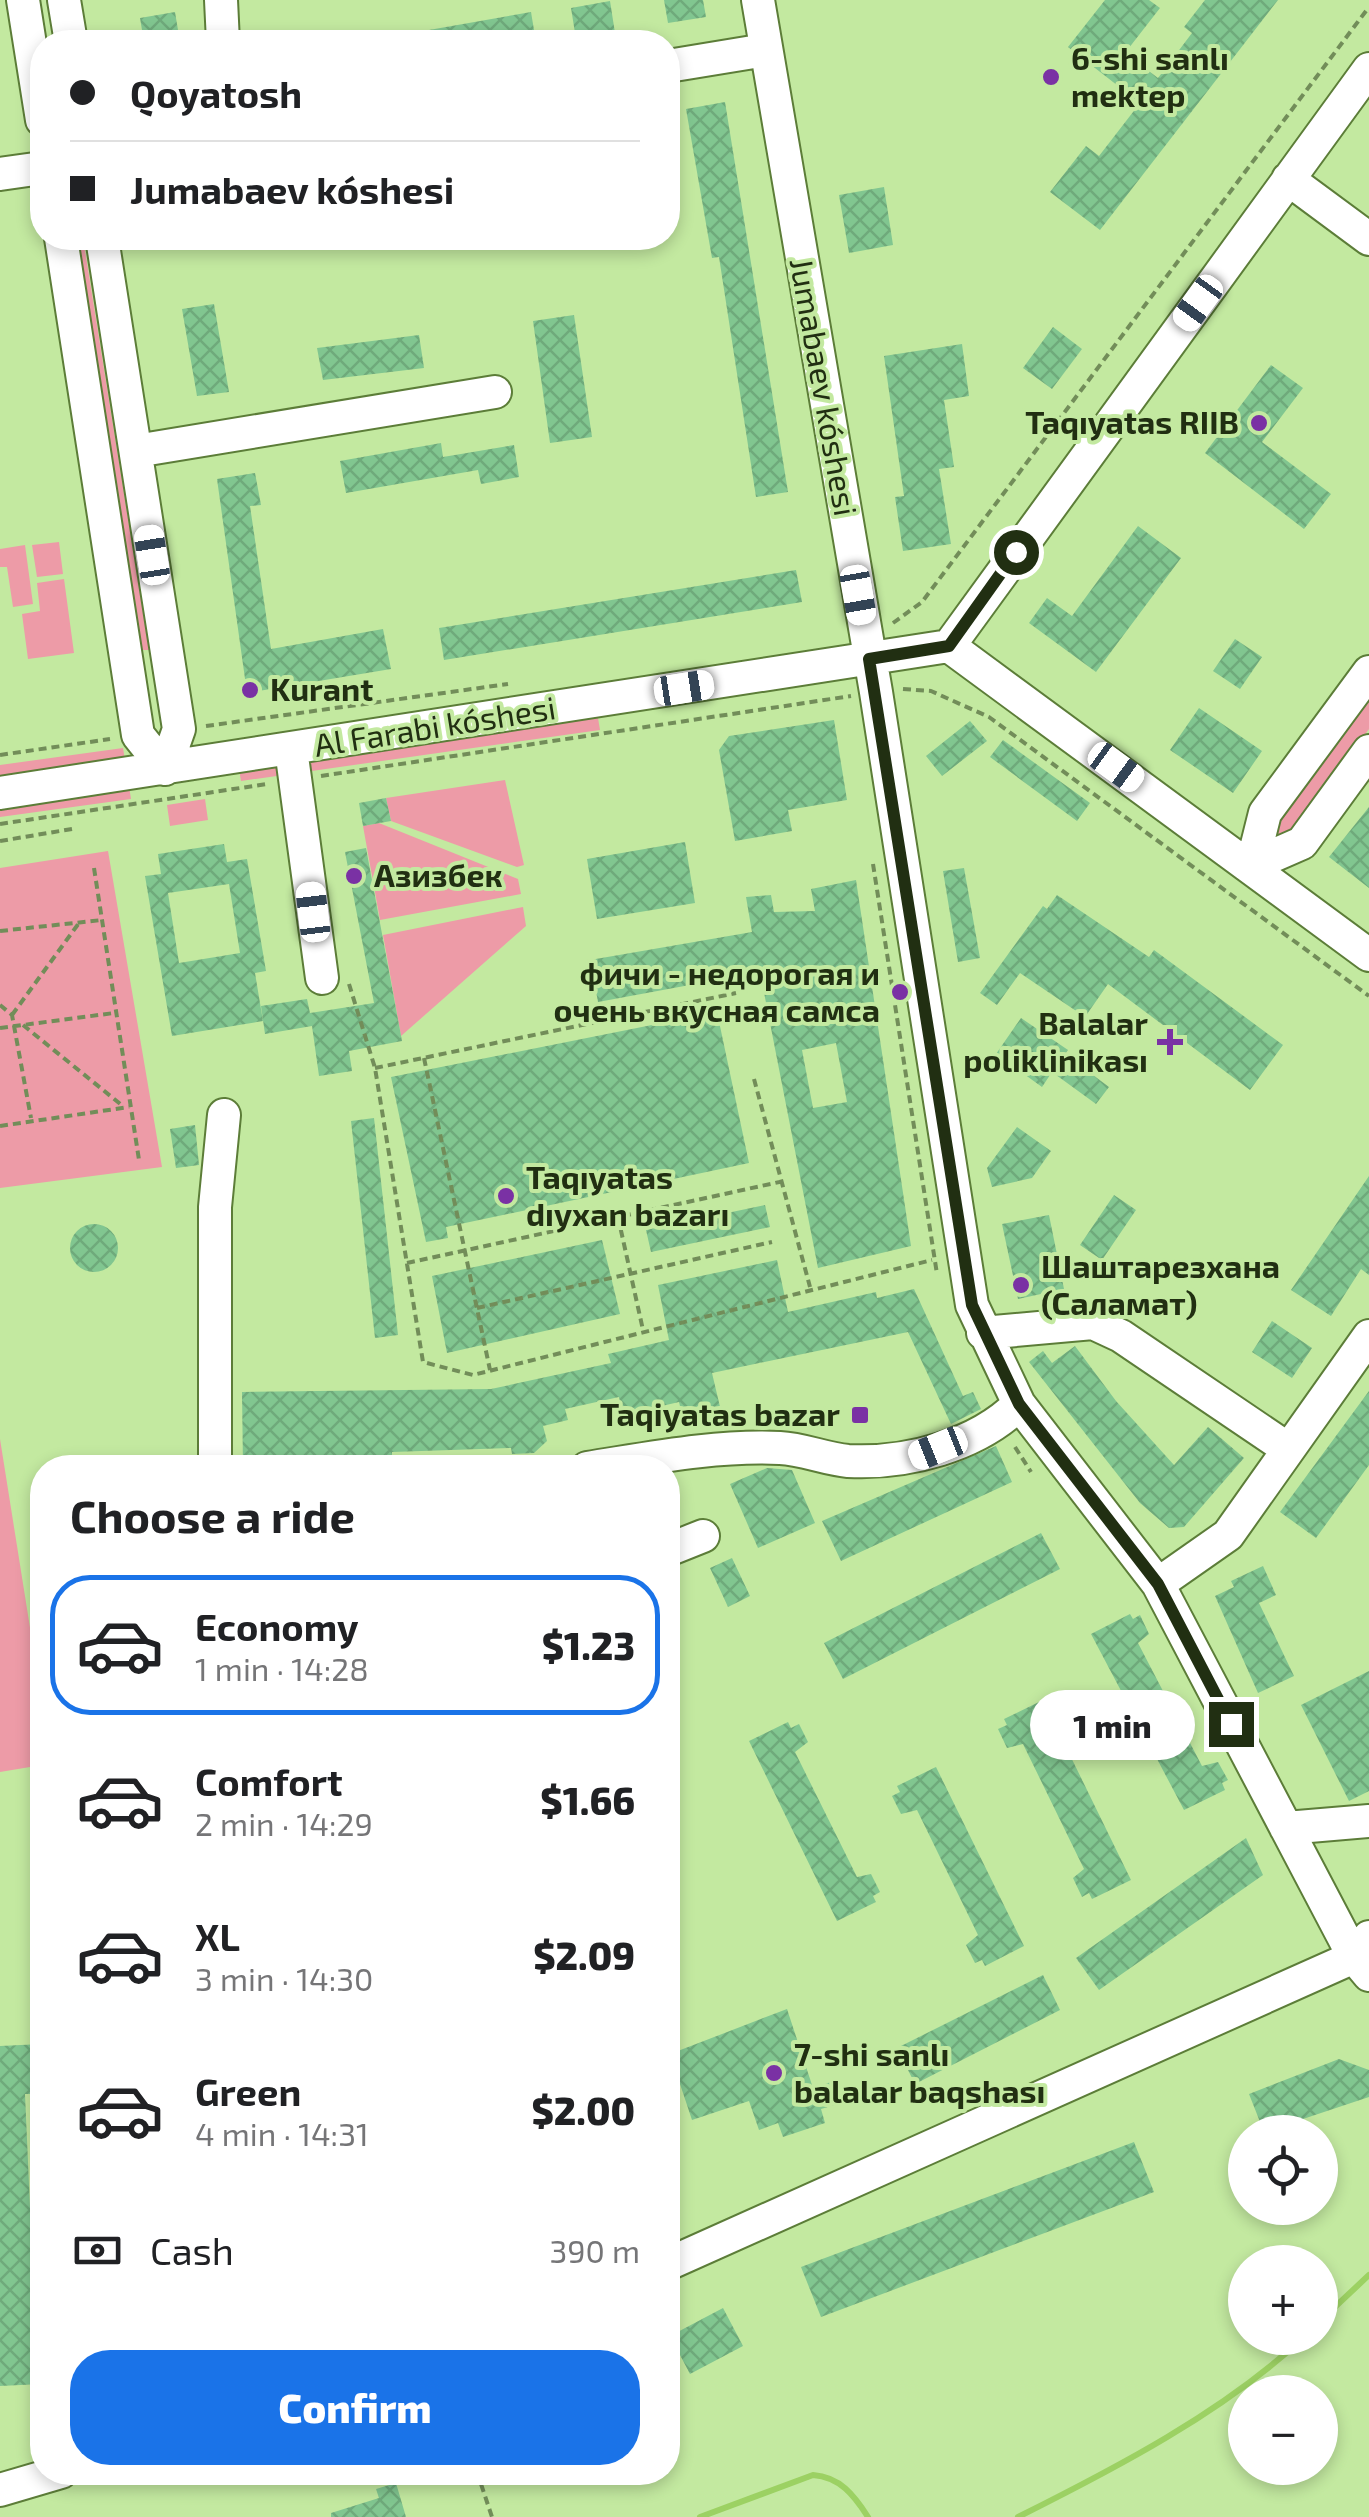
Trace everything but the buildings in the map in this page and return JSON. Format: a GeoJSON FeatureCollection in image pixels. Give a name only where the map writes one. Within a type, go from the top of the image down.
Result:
{"type":"FeatureCollection","features":[{"type":"Feature","properties":{"kind":"street"},"geometry":{"type":"LineString","coordinates":[[23,0],[30,44]]}},
{"type":"Feature","properties":{"kind":"street"},"geometry":{"type":"LineString","coordinates":[[64,0],[69,30]]}},
{"type":"Feature","properties":{"kind":"street"},"geometry":{"type":"LineString","coordinates":[[222,0],[223,30]]}},
{"type":"Feature","properties":{"kind":"street","name":"Jumabaev kóshesi"},"geometry":{"type":"LineString","coordinates":[[758,0],[876,645],[972,1305],[1019,1404],[1158,1584],[1286,1828],[1364,1956]]}},
{"type":"Feature","properties":{"kind":"street"},"geometry":{"type":"LineString","coordinates":[[680,64],[765,50]]}},
{"type":"Feature","properties":{"kind":"street"},"geometry":{"type":"LineString","coordinates":[[1369,69],[949,646],[1252,865],[1369,955]]}},
{"type":"Feature","properties":{"kind":"street"},"geometry":{"type":"LineString","coordinates":[[0,174],[30,170]]}},
{"type":"Feature","properties":{"kind":"street"},"geometry":{"type":"LineString","coordinates":[[1288,179],[1369,239]]}},
{"type":"Feature","properties":{"kind":"street"},"geometry":{"type":"LineString","coordinates":[[63,250],[138,735],[165,769]]}},
{"type":"Feature","properties":{"kind":"street"},"geometry":{"type":"LineString","coordinates":[[104,250],[179,728],[165,769]]}},
{"type":"Feature","properties":{"kind":"street"},"geometry":{"type":"LineString","coordinates":[[136,452],[495,392]]}},
{"type":"Feature","properties":{"kind":"street","name":"Al Farabi kóshesi"},"geometry":{"type":"LineString","coordinates":[[0,793],[165,769],[293,764],[876,645],[949,646]]}},
{"type":"Feature","properties":{"kind":"street"},"geometry":{"type":"LineString","coordinates":[[1252,865],[1265,813],[1369,672]]}},
{"type":"Feature","properties":{"kind":"street"},"geometry":{"type":"LineString","coordinates":[[1252,865],[1302,843],[1369,752]]}},
{"type":"Feature","properties":{"kind":"street"},"geometry":{"type":"LineString","coordinates":[[293,764],[334,973]]}},
{"type":"Feature","properties":{"kind":"street"},"geometry":{"type":"LineString","coordinates":[[215,1455],[215,1207],[224,1115]]}},
{"type":"Feature","properties":{"kind":"street"},"geometry":{"type":"LineString","coordinates":[[983,1334],[1093,1322],[1121,1336],[1288,1450]]}},
{"type":"Feature","properties":{"kind":"street"},"geometry":{"type":"LineString","coordinates":[[1158,1584],[1228,1535],[1369,1336]]}},
{"type":"Feature","properties":{"kind":"street"},"geometry":{"type":"LineString","coordinates":[[673,1455],[782,1448],[845,1461],[908,1460],[1000,1423],[1019,1404]]}},
{"type":"Feature","properties":{"kind":"street"},"geometry":{"type":"LineString","coordinates":[[680,1545],[704,1536]]}},
{"type":"Feature","properties":{"kind":"street"},"geometry":{"type":"LineString","coordinates":[[1286,1828],[1369,1821]]}},
{"type":"Feature","properties":{"kind":"street"},"geometry":{"type":"LineString","coordinates":[[680,2252],[1364,1956]]}},
{"type":"Feature","properties":{"kind":"street"},"geometry":{"type":"LineString","coordinates":[[0,2490],[30,2481]]}},
{"type":"Feature","properties":{"kind":"path"},"geometry":{"type":"LineString","coordinates":[[876,645],[922,602],[1369,7]]}},
{"type":"Feature","properties":{"kind":"path"},"geometry":{"type":"LineString","coordinates":[[894,689],[931,691],[988,717],[1369,996]]}},
{"type":"Feature","properties":{"kind":"path"},"geometry":{"type":"LineString","coordinates":[[0,824],[293,764],[859,695]]}},
{"type":"Feature","properties":{"kind":"path"},"geometry":{"type":"LineString","coordinates":[[0,755],[114,738]]}},
{"type":"Feature","properties":{"kind":"path"},"geometry":{"type":"LineString","coordinates":[[0,841],[72,829]]}},
{"type":"Feature","properties":{"kind":"path"},"geometry":{"type":"LineString","coordinates":[[94,868],[139,1160]]}},
{"type":"Feature","properties":{"kind":"path"},"geometry":{"type":"LineString","coordinates":[[0,932],[102,920]]}},
{"type":"Feature","properties":{"kind":"path"},"geometry":{"type":"LineString","coordinates":[[12,1015],[79,922]]}},
{"type":"Feature","properties":{"kind":"path"},"geometry":{"type":"LineString","coordinates":[[334,973],[353,1006],[375,1068],[423,1362],[473,1374],[932,1260]]}},
{"type":"Feature","properties":{"kind":"path"},"geometry":{"type":"LineString","coordinates":[[375,1068],[736,992]]}},
{"type":"Feature","properties":{"kind":"path"},"geometry":{"type":"LineString","coordinates":[[0,1005],[12,1015],[32,1120]]}},
{"type":"Feature","properties":{"kind":"path"},"geometry":{"type":"LineString","coordinates":[[1,1029],[116,1013]]}},
{"type":"Feature","properties":{"kind":"path"},"geometry":{"type":"LineString","coordinates":[[23,1025],[124,1107]]}},
{"type":"Feature","properties":{"kind":"path"},"geometry":{"type":"LineString","coordinates":[[424,1058],[490,1370]]}},
{"type":"Feature","properties":{"kind":"path"},"geometry":{"type":"LineString","coordinates":[[754,1079],[810,1288]]}},
{"type":"Feature","properties":{"kind":"path"},"geometry":{"type":"LineString","coordinates":[[0,1126],[131,1106]]}},
{"type":"Feature","properties":{"kind":"path"},"geometry":{"type":"LineString","coordinates":[[407,1262],[784,1180]]}},
{"type":"Feature","properties":{"kind":"path"},"geometry":{"type":"LineString","coordinates":[[618,1217],[644,1331]]}},
{"type":"Feature","properties":{"kind":"path"},"geometry":{"type":"LineString","coordinates":[[477,1308],[772,1242]]}},
{"type":"Feature","properties":{"kind":"path"},"geometry":{"type":"LineString","coordinates":[[481,2485],[492,2517]]}},
{"type":"Feature","properties":{"kind":"shaded area"},"geometry":{"type":"Polygon","coordinates":[[[78,250],[85,250],[149,650],[142,650],[78,250]]]}},
{"type":"Feature","properties":{"kind":"shaded area"},"geometry":{"type":"Polygon","coordinates":[[[59,542],[63,574],[37,577],[32,545],[59,542]]]}},
{"type":"Feature","properties":{"kind":"shaded area"},"geometry":{"type":"Polygon","coordinates":[[[25,545],[33,604],[13,607],[7,567],[0,567],[0,549],[25,545]]]}},
{"type":"Feature","properties":{"kind":"shaded area"},"geometry":{"type":"Polygon","coordinates":[[[64,579],[74,653],[28,659],[22,614],[40,611],[37,583],[64,579]]]}},
{"type":"Feature","properties":{"kind":"shaded area"},"geometry":{"type":"Polygon","coordinates":[[[1369,693],[1369,729],[1290,838],[1277,838],[1273,826],[1369,693]]]}},
{"type":"Feature","properties":{"kind":"shaded area"},"geometry":{"type":"Polygon","coordinates":[[[598,718],[600,730],[241,781],[239,769],[598,718]]]}},
{"type":"Feature","properties":{"kind":"shaded area"},"geometry":{"type":"Polygon","coordinates":[[[123,748],[125,760],[0,778],[0,765],[123,748]]]}},
{"type":"Feature","properties":{"kind":"shaded area"},"geometry":{"type":"Polygon","coordinates":[[[505,780],[524,865],[517,867],[391,821],[386,798],[505,780]]]}},
{"type":"Feature","properties":{"kind":"shaded area"},"geometry":{"type":"Polygon","coordinates":[[[129,786],[131,799],[0,817],[0,805],[129,786]]]}},
{"type":"Feature","properties":{"kind":"shaded area"},"geometry":{"type":"Polygon","coordinates":[[[205,799],[208,820],[170,826],[167,805],[205,799]]]}},
{"type":"Feature","properties":{"kind":"shaded area"},"geometry":{"type":"Polygon","coordinates":[[[379,823],[518,879],[521,894],[380,920],[363,826],[379,823]]]}},
{"type":"Feature","properties":{"kind":"shaded area"},"geometry":{"type":"Polygon","coordinates":[[[108,851],[162,1167],[0,1188],[0,868],[108,851]]]}},
{"type":"Feature","properties":{"kind":"shaded area"},"geometry":{"type":"Polygon","coordinates":[[[523,907],[526,926],[401,1036],[383,935],[523,907]]]}},
{"type":"Feature","properties":{"kind":"shaded area"},"geometry":{"type":"Polygon","coordinates":[[[0,1439],[30,1628],[30,1767],[0,1772],[0,1439]]]}},
{"type":"Feature","properties":{"kind":"waterway"},"geometry":{"type":"LineString","coordinates":[[1338,2304],[1369,2275]]}},
{"type":"Feature","properties":{"kind":"waterway"},"geometry":{"type":"LineString","coordinates":[[1018,2517],[1130,2459],[1203,2415],[1283,2355]]}},
{"type":"Feature","properties":{"kind":"waterway"},"geometry":{"type":"LineString","coordinates":[[700,2517],[813,2475],[831,2479],[845,2488],[868,2517]]}},
{"type":"Feature","properties":{"kind":"place","name":"6-shi sanlı mektep"},"geometry":{"type":"Point","coordinates":[1051,77]}},
{"type":"Feature","properties":{"kind":"place","name":"Taqıyatas RIIB"},"geometry":{"type":"Point","coordinates":[1259,423]}},
{"type":"Feature","properties":{"kind":"place","name":"Kurant"},"geometry":{"type":"Point","coordinates":[250,690]}},
{"type":"Feature","properties":{"kind":"place","name":"Азизбек"},"geometry":{"type":"Point","coordinates":[354,876]}},
{"type":"Feature","properties":{"kind":"place","name":"фичи - недорогая и очень вкусная самса"},"geometry":{"type":"Point","coordinates":[900,992]}},
{"type":"Feature","properties":{"kind":"place","name":"Balalar poliklinikası"},"geometry":{"type":"Point","coordinates":[1170,1042]}},
{"type":"Feature","properties":{"kind":"place","name":"Taqıyatas dıyxan bazarı"},"geometry":{"type":"Point","coordinates":[506,1196]}},
{"type":"Feature","properties":{"kind":"place","name":"Шаштарезхана (Саламат)"},"geometry":{"type":"Point","coordinates":[1021,1285]}},
{"type":"Feature","properties":{"kind":"place","name":"Taqiyatas bazar"},"geometry":{"type":"Point","coordinates":[860,1415]}},
{"type":"Feature","properties":{"kind":"place","name":"7-shi sanlı balalar baqshası"},"geometry":{"type":"Point","coordinates":[774,2073]}},
{"type":"Feature","properties":{"kind":"route"},"geometry":{"type":"LineString","coordinates":[[1016,552],[949,646],[869,659],[972,1305],[1019,1404],[1158,1584],[1231,1724]]}}]}
